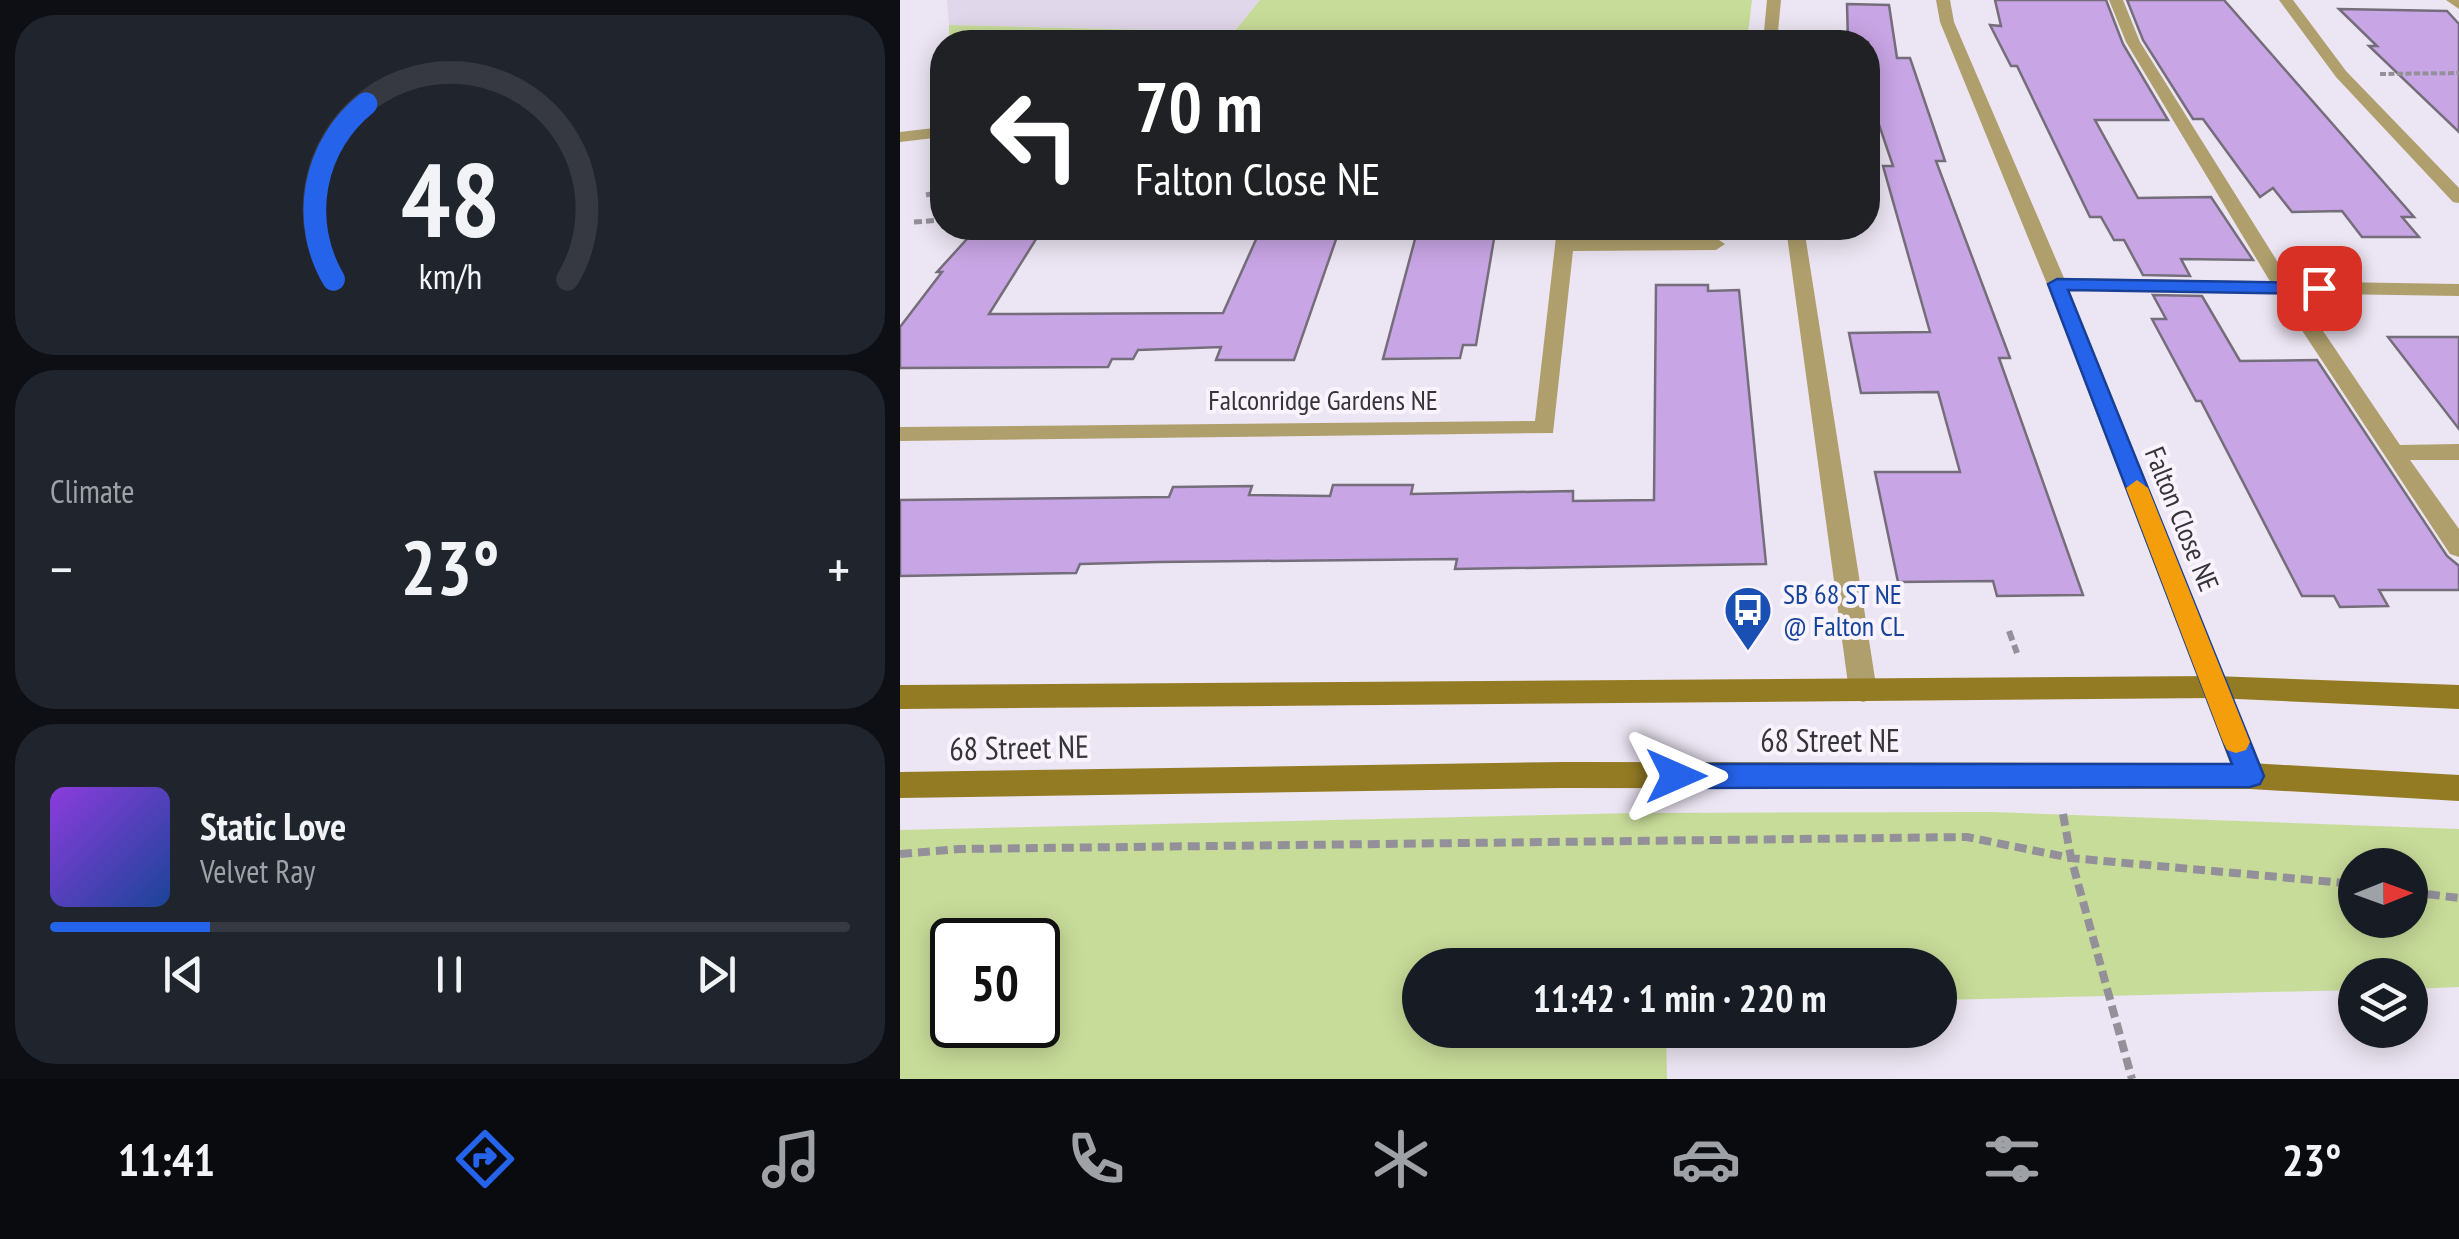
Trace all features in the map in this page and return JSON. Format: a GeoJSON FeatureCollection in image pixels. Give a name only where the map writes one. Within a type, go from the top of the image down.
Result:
{"type":"FeatureCollection","features":[{"type":"Feature","properties":{"kind":"main road","name":"68 Street NE"},"geometry":{"type":"LineString","coordinates":[[900,696],[2214,688],[2459,697]]}},
{"type":"Feature","properties":{"kind":"main road","name":"68 Street NE"},"geometry":{"type":"LineString","coordinates":[[900,785],[1563,776],[2250,776],[2459,788]]}},
{"type":"Feature","properties":{"kind":"street"},"geometry":{"type":"LineString","coordinates":[[1771,30],[1774,0]]}},
{"type":"Feature","properties":{"kind":"street","name":"Falton Close NE"},"geometry":{"type":"LineString","coordinates":[[1943,0],[1947,22],[2057,284],[2250,776]]}},
{"type":"Feature","properties":{"kind":"street"},"geometry":{"type":"LineString","coordinates":[[2116,0],[2133,42],[2284,288],[2459,548]]}},
{"type":"Feature","properties":{"kind":"street"},"geometry":{"type":"LineString","coordinates":[[2286,0],[2341,74],[2459,198]]}},
{"type":"Feature","properties":{"kind":"street"},"geometry":{"type":"LineString","coordinates":[[2453,0],[2459,5]]}},
{"type":"Feature","properties":{"kind":"street"},"geometry":{"type":"LineString","coordinates":[[900,137],[930,133]]}},
{"type":"Feature","properties":{"kind":"street","name":"Falconridge Gardens NE"},"geometry":{"type":"LineString","coordinates":[[900,434],[1545,428],[1565,240]]}},
{"type":"Feature","properties":{"kind":"street"},"geometry":{"type":"LineString","coordinates":[[1640,240],[1716,244]]}},
{"type":"Feature","properties":{"kind":"street"},"geometry":{"type":"LineString","coordinates":[[1797,240],[1863,691]]}},
{"type":"Feature","properties":{"kind":"street"},"geometry":{"type":"LineString","coordinates":[[2057,284],[2459,290]]}},
{"type":"Feature","properties":{"kind":"street"},"geometry":{"type":"LineString","coordinates":[[2393,453],[2459,452]]}},
{"type":"Feature","properties":{"kind":"path"},"geometry":{"type":"LineString","coordinates":[[2341,74],[2459,72]]}},
{"type":"Feature","properties":{"kind":"path"},"geometry":{"type":"LineString","coordinates":[[926,195],[930,194]]}},
{"type":"Feature","properties":{"kind":"path"},"geometry":{"type":"LineString","coordinates":[[914,222],[930,221]]}},
{"type":"Feature","properties":{"kind":"path"},"geometry":{"type":"LineString","coordinates":[[2009,631],[2018,654]]}},
{"type":"Feature","properties":{"kind":"path"},"geometry":{"type":"LineString","coordinates":[[2062,814],[2132,1079]]}},
{"type":"Feature","properties":{"kind":"path"},"geometry":{"type":"LineString","coordinates":[[900,854],[959,849],[1464,840],[1670,843],[1817,837],[1967,838],[2071,858],[2338,882]]}},
{"type":"Feature","properties":{"kind":"path"},"geometry":{"type":"LineString","coordinates":[[2428,894],[2459,898]]}},
{"type":"Feature","properties":{"kind":"shaded area"},"geometry":{"type":"Polygon","coordinates":[[[947,0],[1260,0],[1236,30],[949,25],[947,0]]]}},
{"type":"Feature","properties":{"kind":"green space"},"geometry":{"type":"Polygon","coordinates":[[[1260,0],[1752,0],[1748,30],[1236,30],[1260,0]]]}},
{"type":"Feature","properties":{"kind":"green space"},"geometry":{"type":"Polygon","coordinates":[[[949,25],[1153,30],[949,30],[949,25]]]}},
{"type":"Feature","properties":{"kind":"green space"},"geometry":{"type":"Polygon","coordinates":[[[1991,812],[2459,829],[2459,987],[2428,988],[2428,958],[2338,958],[2338,990],[1957,1000],[1957,948],[1402,948],[1402,1048],[1666,1048],[1667,1079],[900,1079],[900,830],[1637,813],[1991,812]]]}},
{"type":"Feature","properties":{"kind":"building"},"geometry":{"type":"Polygon","coordinates":[[[1995,0],[2106,0],[2123,44],[2168,120],[2095,120],[2138,198],[2211,197],[2253,260],[2181,259],[2190,276],[2143,275],[2124,240],[2114,240],[2101,217],[2090,217],[2017,66],[2011,66],[1990,25],[2001,26],[1995,0]]]}},
{"type":"Feature","properties":{"kind":"building"},"geometry":{"type":"Polygon","coordinates":[[[2127,0],[2224,0],[2414,217],[2402,217],[2419,237],[2362,237],[2342,211],[2292,212],[2273,188],[2260,197],[2203,119],[2193,119],[2143,40],[2127,0]]]}},
{"type":"Feature","properties":{"kind":"building"},"geometry":{"type":"Polygon","coordinates":[[[1847,4],[1889,5],[1897,58],[1910,58],[1945,161],[1936,161],[2010,358],[1999,358],[2083,595],[1997,596],[1993,581],[1898,582],[1875,472],[1960,472],[1938,392],[1861,393],[1849,333],[1930,332],[1883,166],[1893,166],[1880,128],[1880,30],[1848,30],[1847,4]]]}},
{"type":"Feature","properties":{"kind":"building"},"geometry":{"type":"Polygon","coordinates":[[[2339,9],[2447,11],[2459,24],[2459,132],[2369,46],[2377,46],[2339,9]]]}},
{"type":"Feature","properties":{"kind":"building"},"geometry":{"type":"Polygon","coordinates":[[[966,240],[1035,240],[989,314],[1223,313],[1256,240],[1336,240],[1294,360],[1216,360],[1221,347],[1138,350],[1133,359],[1112,359],[1108,367],[900,368],[900,327],[942,272],[937,272],[966,240]]]}},
{"type":"Feature","properties":{"kind":"building"},"geometry":{"type":"Polygon","coordinates":[[[1415,240],[1494,240],[1476,345],[1463,345],[1460,358],[1383,359],[1415,240]]]}},
{"type":"Feature","properties":{"kind":"building"},"geometry":{"type":"Polygon","coordinates":[[[1656,285],[1708,285],[1708,291],[1739,290],[1766,564],[1455,569],[1457,559],[1158,562],[1080,564],[1076,573],[900,576],[900,500],[1169,497],[1173,487],[1252,486],[1249,495],[1330,496],[1333,485],[1413,485],[1411,494],[1573,491],[1573,501],[1654,500],[1656,285]]]}},
{"type":"Feature","properties":{"kind":"building"},"geometry":{"type":"Polygon","coordinates":[[[2153,295],[2202,296],[2240,361],[2317,360],[2447,556],[2459,566],[2459,590],[2379,590],[2388,606],[2340,607],[2334,596],[2302,596],[2201,401],[2196,401],[2152,319],[2166,319],[2153,295]]]}},
{"type":"Feature","properties":{"kind":"building"},"geometry":{"type":"Polygon","coordinates":[[[2388,337],[2459,337],[2459,429],[2388,337]]]}},
{"type":"Feature","properties":{"kind":"slow traffic"},"geometry":{"type":"LineString","coordinates":[[2137,488],[2236,742]]}},
{"type":"Feature","properties":{"kind":"place","name":"SB 68 ST NE @ Falton CL"},"geometry":{"type":"Point","coordinates":[1748,652]}},
{"type":"Feature","properties":{"kind":"route"},"geometry":{"type":"LineString","coordinates":[[1676,776],[2250,776],[2057,284],[2319,288]]}}]}
